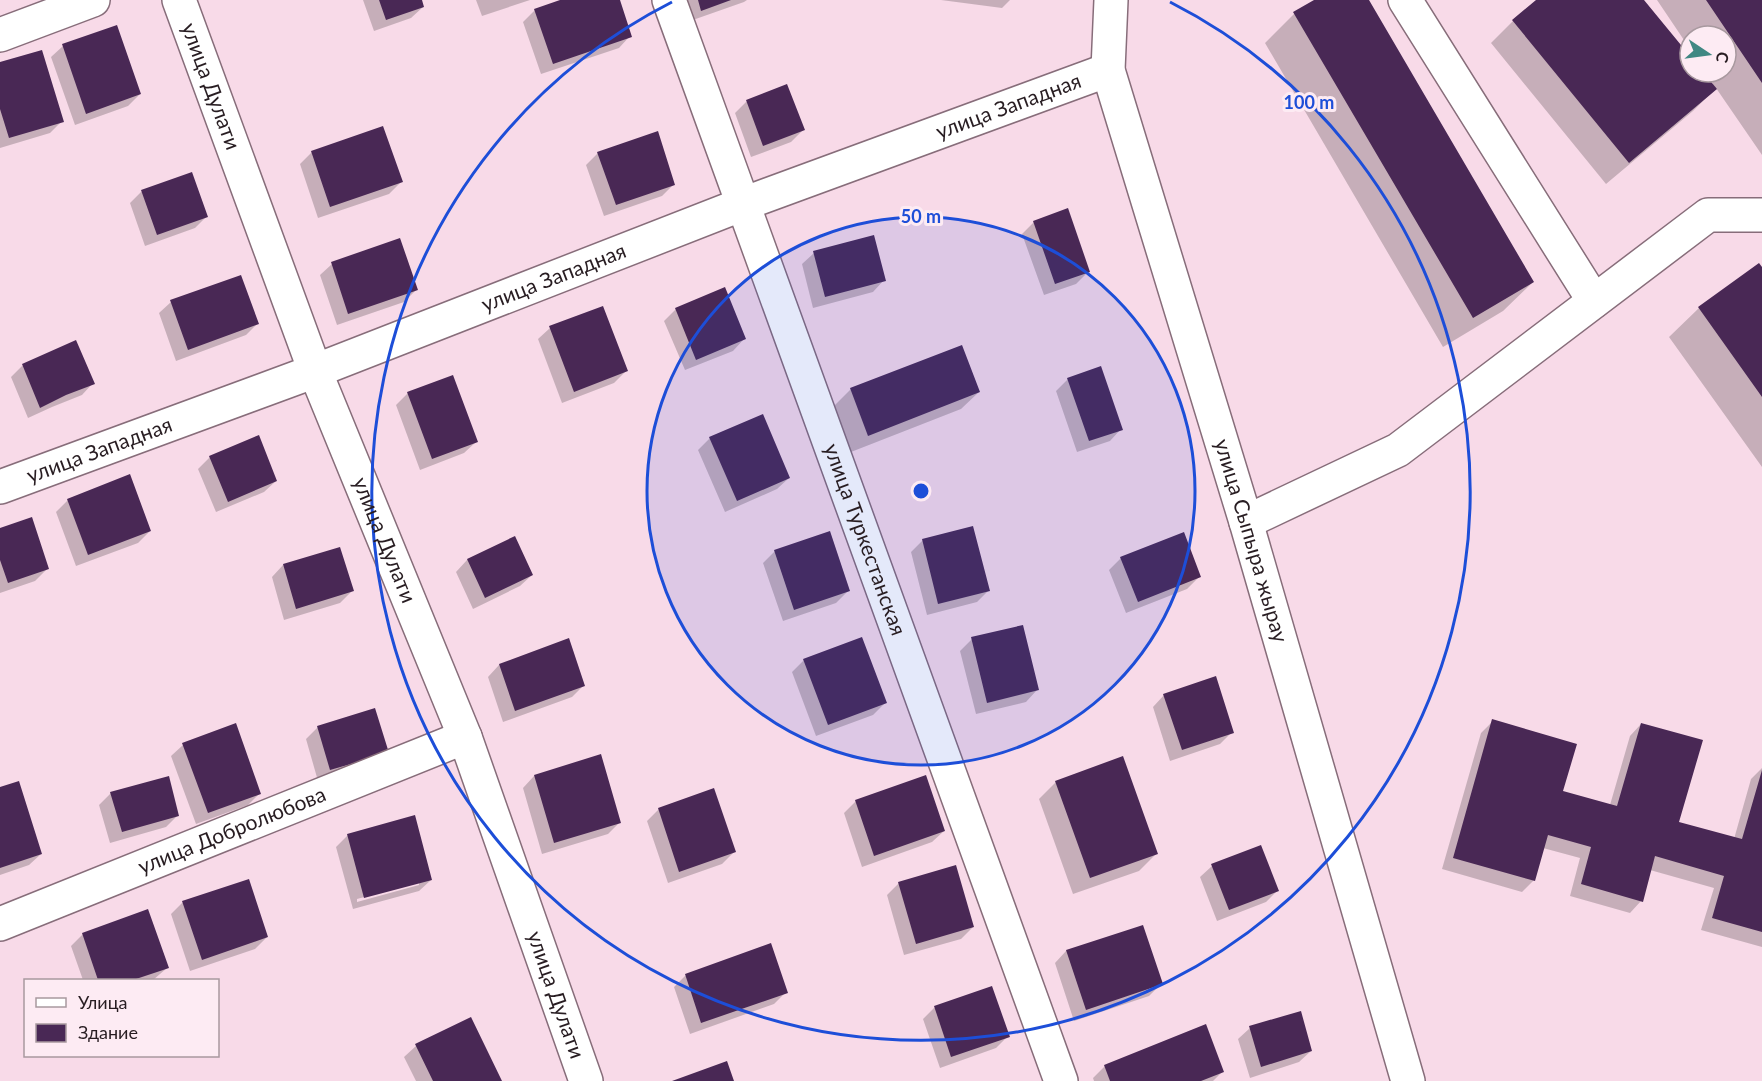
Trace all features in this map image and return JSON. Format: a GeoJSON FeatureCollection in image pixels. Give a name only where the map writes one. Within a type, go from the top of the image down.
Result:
{"type":"FeatureCollection","features":[{"type":"Feature","properties":{"kind":"street"},"geometry":{"type":"LineString","coordinates":[[0,35],[93,0]]}},
{"type":"Feature","properties":{"kind":"street","name":"улица Дулати"},"geometry":{"type":"LineString","coordinates":[[179,0],[315,371],[465,737],[586,1081]]}},
{"type":"Feature","properties":{"kind":"street","name":"улица Туркестанская"},"geometry":{"type":"LineString","coordinates":[[669,0],[1061,1081]]}},
{"type":"Feature","properties":{"kind":"street","name":"улица Сыпыра жырау"},"geometry":{"type":"LineString","coordinates":[[1111,0],[1108,70],[1246,522],[1408,1081]]}},
{"type":"Feature","properties":{"kind":"street"},"geometry":{"type":"LineString","coordinates":[[1405,0],[1594,302]]}},
{"type":"Feature","properties":{"kind":"street","name":"улица Западная"},"geometry":{"type":"LineString","coordinates":[[0,487],[315,371],[743,204],[1108,70]]}},
{"type":"Feature","properties":{"kind":"street"},"geometry":{"type":"LineString","coordinates":[[1246,522],[1398,450],[1708,215],[1762,215]]}},
{"type":"Feature","properties":{"kind":"street","name":"улица Добролюбова"},"geometry":{"type":"LineString","coordinates":[[0,924],[465,737]]}},
{"type":"Feature","properties":{"kind":"building"},"geometry":{"type":"Polygon","coordinates":[[[379,0],[422,0],[424,7],[386,20],[379,0]]]}},
{"type":"Feature","properties":{"kind":"building"},"geometry":{"type":"Polygon","coordinates":[[[560,0],[620,0],[632,37],[553,64],[534,9],[560,0]]]}},
{"type":"Feature","properties":{"kind":"building"},"geometry":{"type":"Polygon","coordinates":[[[698,0],[731,0],[701,11],[698,0]]]}},
{"type":"Feature","properties":{"kind":"building"},"geometry":{"type":"Polygon","coordinates":[[[1314,0],[1369,0],[1534,282],[1473,318],[1293,12],[1314,0]]]}},
{"type":"Feature","properties":{"kind":"building"},"geometry":{"type":"Polygon","coordinates":[[[1536,0],[1644,0],[1678,41],[1678,84],[1713,84],[1717,89],[1629,163],[1512,20],[1536,0]]]}},
{"type":"Feature","properties":{"kind":"building"},"geometry":{"type":"Polygon","coordinates":[[[1706,0],[1762,0],[1762,83],[1738,47],[1738,24],[1722,24],[1706,0]]]}},
{"type":"Feature","properties":{"kind":"building"},"geometry":{"type":"Polygon","coordinates":[[[117,25],[141,94],[86,114],[62,44],[117,25]]]}},
{"type":"Feature","properties":{"kind":"building"},"geometry":{"type":"Polygon","coordinates":[[[42,50],[64,122],[9,138],[0,109],[0,62],[42,50]]]}},
{"type":"Feature","properties":{"kind":"building"},"geometry":{"type":"Polygon","coordinates":[[[787,84],[805,130],[763,146],[746,100],[787,84]]]}},
{"type":"Feature","properties":{"kind":"building"},"geometry":{"type":"Polygon","coordinates":[[[383,126],[403,182],[330,207],[311,151],[383,126]]]}},
{"type":"Feature","properties":{"kind":"building"},"geometry":{"type":"Polygon","coordinates":[[[658,131],[675,185],[616,205],[597,152],[658,131]]]}},
{"type":"Feature","properties":{"kind":"building"},"geometry":{"type":"Polygon","coordinates":[[[192,172],[208,217],[157,235],[141,190],[192,172]]]}},
{"type":"Feature","properties":{"kind":"building"},"geometry":{"type":"Polygon","coordinates":[[[1068,208],[1090,272],[1055,284],[1033,221],[1068,208]]]}},
{"type":"Feature","properties":{"kind":"building"},"geometry":{"type":"Polygon","coordinates":[[[874,235],[886,281],[825,297],[813,251],[874,235]]]}},
{"type":"Feature","properties":{"kind":"building"},"geometry":{"type":"Polygon","coordinates":[[[400,238],[418,290],[348,314],[331,262],[400,238]]]}},
{"type":"Feature","properties":{"kind":"building"},"geometry":{"type":"Polygon","coordinates":[[[1759,263],[1762,267],[1762,397],[1698,307],[1759,263]]]}},
{"type":"Feature","properties":{"kind":"building"},"geometry":{"type":"Polygon","coordinates":[[[241,275],[259,324],[188,350],[170,300],[241,275]]]}},
{"type":"Feature","properties":{"kind":"building"},"geometry":{"type":"Polygon","coordinates":[[[725,287],[746,339],[696,360],[675,308],[725,287]]]}},
{"type":"Feature","properties":{"kind":"building"},"geometry":{"type":"Polygon","coordinates":[[[603,306],[628,371],[574,392],[549,326],[603,306]]]}},
{"type":"Feature","properties":{"kind":"building"},"geometry":{"type":"Polygon","coordinates":[[[76,340],[95,384],[40,408],[22,364],[76,340]]]}},
{"type":"Feature","properties":{"kind":"building"},"geometry":{"type":"Polygon","coordinates":[[[962,345],[980,392],[868,436],[850,388],[962,345]]]}},
{"type":"Feature","properties":{"kind":"building"},"geometry":{"type":"Polygon","coordinates":[[[1101,366],[1123,430],[1089,441],[1067,378],[1101,366]]]}},
{"type":"Feature","properties":{"kind":"building"},"geometry":{"type":"Polygon","coordinates":[[[453,375],[478,442],[432,459],[407,392],[453,375]]]}},
{"type":"Feature","properties":{"kind":"building"},"geometry":{"type":"Polygon","coordinates":[[[763,414],[790,478],[737,501],[709,437],[763,414]]]}},
{"type":"Feature","properties":{"kind":"building"},"geometry":{"type":"Polygon","coordinates":[[[259,435],[277,481],[228,502],[209,456],[259,435]]]}},
{"type":"Feature","properties":{"kind":"building"},"geometry":{"type":"Polygon","coordinates":[[[130,474],[151,531],[88,555],[67,499],[130,474]]]}},
{"type":"Feature","properties":{"kind":"building"},"geometry":{"type":"Polygon","coordinates":[[[32,517],[49,569],[8,583],[0,560],[0,528],[32,517]]]}},
{"type":"Feature","properties":{"kind":"building"},"geometry":{"type":"Polygon","coordinates":[[[973,526],[990,591],[938,604],[922,539],[973,526]]]}},
{"type":"Feature","properties":{"kind":"building"},"geometry":{"type":"Polygon","coordinates":[[[830,531],[850,591],[794,610],[774,550],[830,531]]]}},
{"type":"Feature","properties":{"kind":"building"},"geometry":{"type":"Polygon","coordinates":[[[1184,532],[1201,577],[1138,602],[1120,557],[1184,532]]]}},
{"type":"Feature","properties":{"kind":"building"},"geometry":{"type":"Polygon","coordinates":[[[515,536],[533,575],[485,598],[467,559],[515,536]]]}},
{"type":"Feature","properties":{"kind":"building"},"geometry":{"type":"Polygon","coordinates":[[[340,547],[354,591],[296,609],[283,564],[340,547]]]}},
{"type":"Feature","properties":{"kind":"building"},"geometry":{"type":"Polygon","coordinates":[[[1023,625],[1039,690],[987,703],[971,637],[1023,625]]]}},
{"type":"Feature","properties":{"kind":"building"},"geometry":{"type":"Polygon","coordinates":[[[862,637],[887,703],[828,725],[803,659],[862,637]]]}},
{"type":"Feature","properties":{"kind":"building"},"geometry":{"type":"Polygon","coordinates":[[[569,638],[585,686],[515,711],[499,664],[569,638]]]}},
{"type":"Feature","properties":{"kind":"building"},"geometry":{"type":"Polygon","coordinates":[[[1216,676],[1234,733],[1182,750],[1163,694],[1216,676]]]}},
{"type":"Feature","properties":{"kind":"building"},"geometry":{"type":"Polygon","coordinates":[[[375,708],[389,753],[330,770],[317,726],[375,708]]]}},
{"type":"Feature","properties":{"kind":"building"},"geometry":{"type":"Polygon","coordinates":[[[1492,719],[1577,744],[1563,791],[1617,806],[1641,723],[1703,740],[1679,822],[1742,839],[1762,770],[1762,932],[1712,918],[1724,876],[1655,856],[1643,902],[1581,884],[1591,847],[1548,835],[1535,881],[1453,858],[1492,719]]]}},
{"type":"Feature","properties":{"kind":"building"},"geometry":{"type":"Polygon","coordinates":[[[236,723],[261,794],[208,813],[182,743],[236,723]]]}},
{"type":"Feature","properties":{"kind":"building"},"geometry":{"type":"Polygon","coordinates":[[[601,754],[621,823],[554,843],[534,775],[601,754]]]}},
{"type":"Feature","properties":{"kind":"building"},"geometry":{"type":"Polygon","coordinates":[[[1123,756],[1158,854],[1090,878],[1055,781],[1123,756]]]}},
{"type":"Feature","properties":{"kind":"building"},"geometry":{"type":"Polygon","coordinates":[[[926,775],[945,831],[874,856],[855,800],[926,775]]]}},
{"type":"Feature","properties":{"kind":"building"},"geometry":{"type":"Polygon","coordinates":[[[169,776],[179,816],[122,832],[110,792],[169,776]]]}},
{"type":"Feature","properties":{"kind":"building"},"geometry":{"type":"Polygon","coordinates":[[[19,781],[42,854],[0,868],[0,787],[19,781]]]}},
{"type":"Feature","properties":{"kind":"building"},"geometry":{"type":"Polygon","coordinates":[[[714,788],[736,852],[679,872],[658,808],[714,788]]]}},
{"type":"Feature","properties":{"kind":"building"},"geometry":{"type":"Polygon","coordinates":[[[415,815],[432,880],[364,898],[347,834],[415,815]]]}},
{"type":"Feature","properties":{"kind":"building"},"geometry":{"type":"Polygon","coordinates":[[[1261,845],[1279,891],[1229,910],[1211,864],[1261,845]]]}},
{"type":"Feature","properties":{"kind":"building"},"geometry":{"type":"Polygon","coordinates":[[[956,865],[974,927],[916,944],[898,882],[956,865]]]}},
{"type":"Feature","properties":{"kind":"building"},"geometry":{"type":"Polygon","coordinates":[[[249,879],[268,937],[202,960],[182,901],[249,879]]]}},
{"type":"Feature","properties":{"kind":"building"},"geometry":{"type":"Polygon","coordinates":[[[148,909],[169,968],[136,979],[98,979],[82,933],[148,909]]]}},
{"type":"Feature","properties":{"kind":"building"},"geometry":{"type":"Polygon","coordinates":[[[1143,925],[1163,984],[1086,1010],[1066,950],[1143,925]]]}},
{"type":"Feature","properties":{"kind":"building"},"geometry":{"type":"Polygon","coordinates":[[[771,943],[788,993],[701,1023],[685,974],[771,943]]]}},
{"type":"Feature","properties":{"kind":"building"},"geometry":{"type":"Polygon","coordinates":[[[992,986],[1010,1037],[951,1057],[934,1006],[992,986]]]}},
{"type":"Feature","properties":{"kind":"building"},"geometry":{"type":"Polygon","coordinates":[[[1301,1011],[1312,1051],[1261,1067],[1249,1026],[1301,1011]]]}},
{"type":"Feature","properties":{"kind":"building"},"geometry":{"type":"Polygon","coordinates":[[[471,1017],[502,1081],[433,1081],[415,1044],[471,1017]]]}},
{"type":"Feature","properties":{"kind":"building"},"geometry":{"type":"Polygon","coordinates":[[[1206,1024],[1224,1072],[1201,1081],[1110,1081],[1104,1065],[1206,1024]]]}},
{"type":"Feature","properties":{"kind":"building"},"geometry":{"type":"Polygon","coordinates":[[[727,1061],[734,1081],[672,1081],[727,1061]]]}}]}
